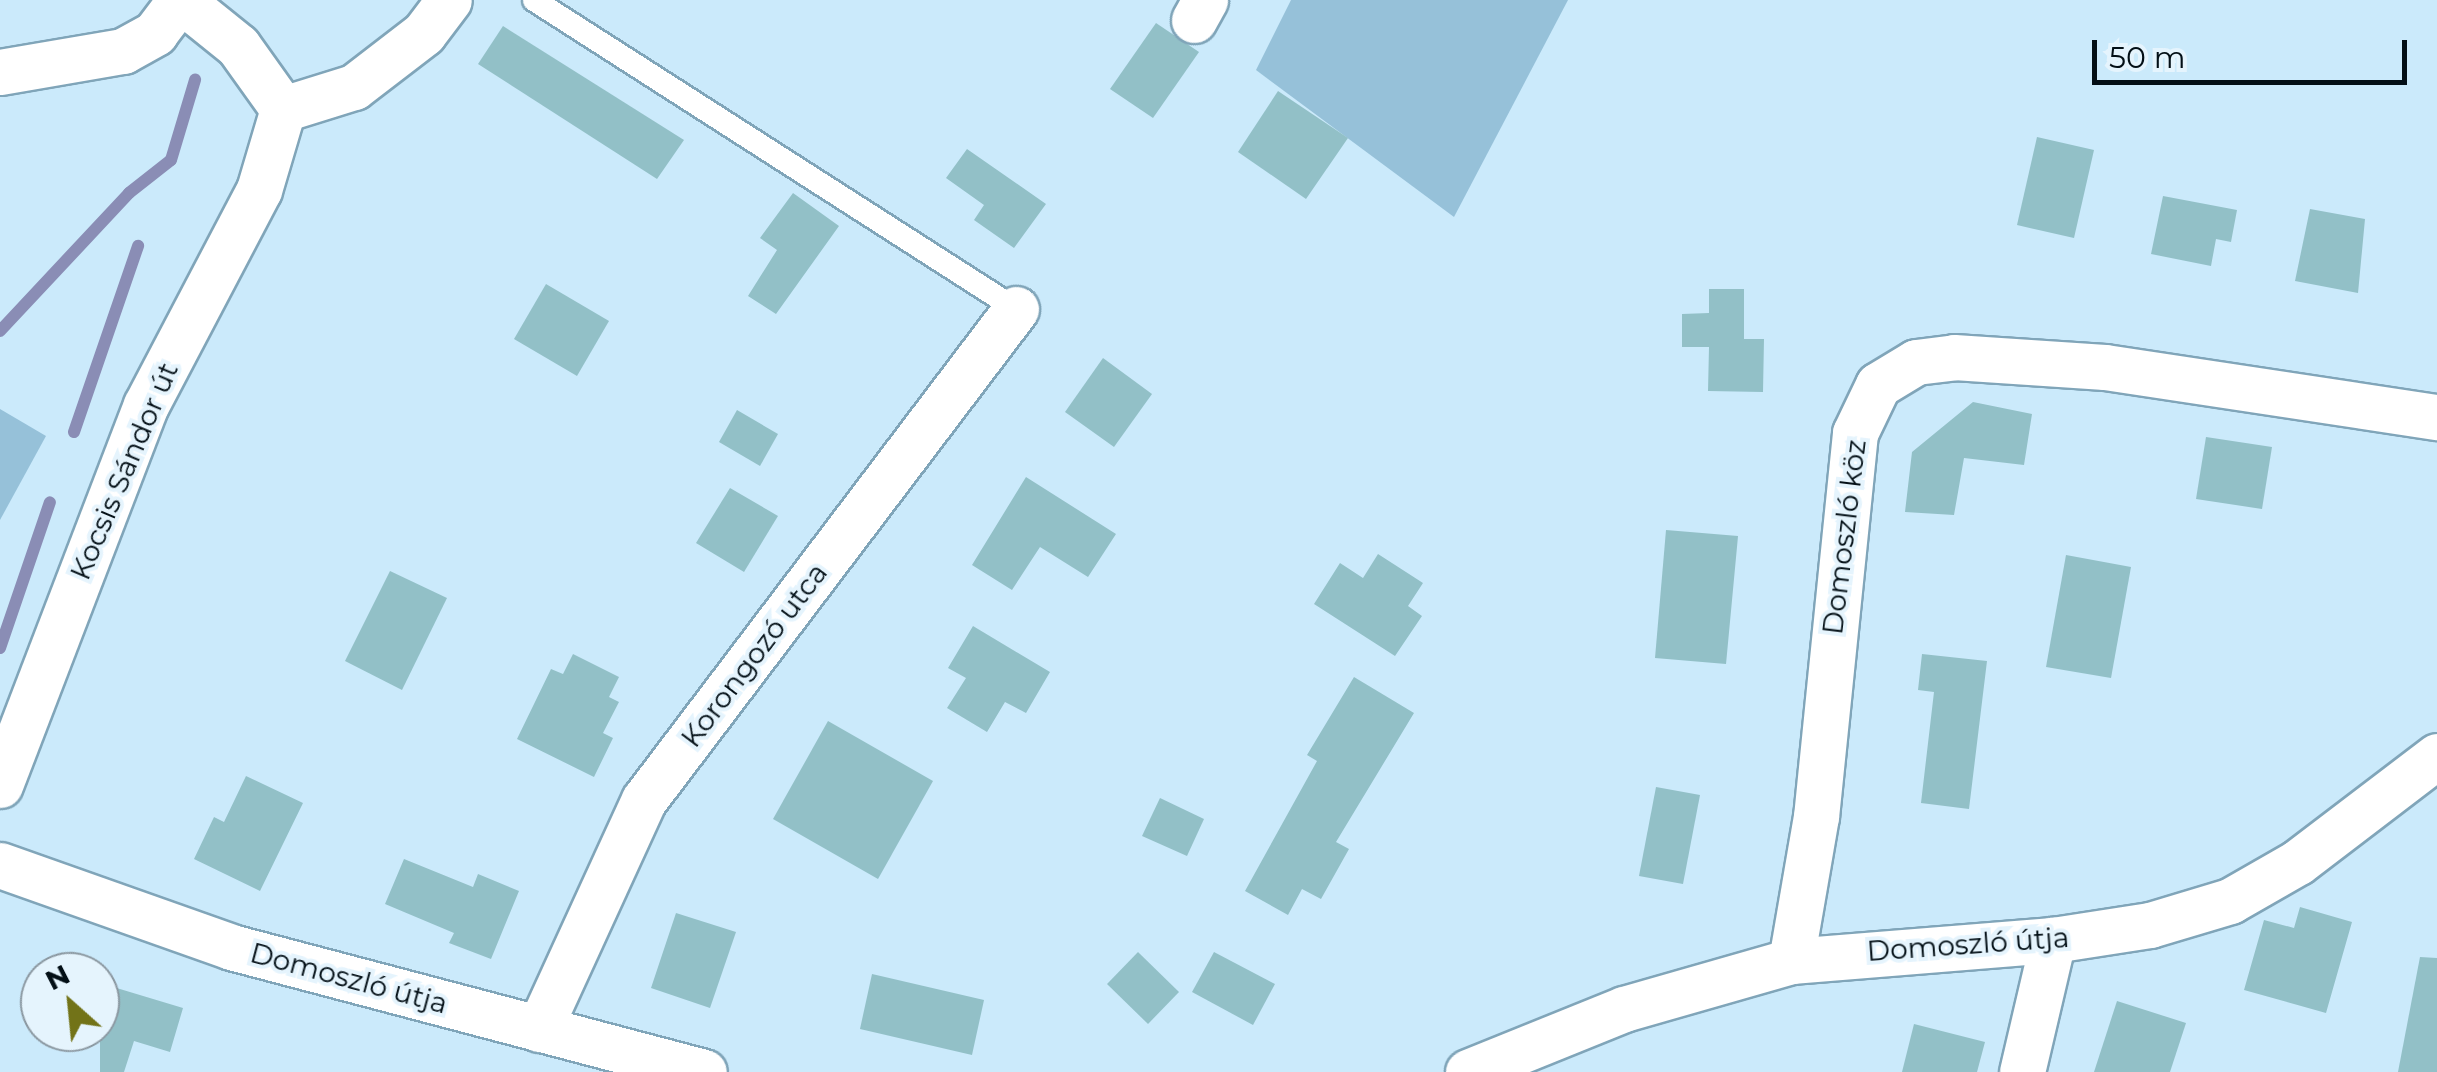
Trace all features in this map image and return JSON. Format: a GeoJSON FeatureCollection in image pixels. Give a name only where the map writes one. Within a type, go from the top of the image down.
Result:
{"type":"FeatureCollection","features":[{"type":"Feature","properties":{"kind":"street"},"geometry":{"type":"LineString","coordinates":[[0,72],[123,51],[155,33],[181,0],[238,46],[283,109],[354,87],[424,33],[449,0]]}},
{"type":"Feature","properties":{"kind":"street","name":"Kocsis Sándor út"},"geometry":{"type":"LineString","coordinates":[[0,785],[146,405],[260,190],[283,109]]}},
{"type":"Feature","properties":{"kind":"street","name":"Korongozó utca"},"geometry":{"type":"LineString","coordinates":[[539,1029],[644,800],[1016,309]]}},
{"type":"Feature","properties":{"kind":"street","name":"Domoszló köz"},"geometry":{"type":"LineString","coordinates":[[1791,961],[1816,817],[1856,432],[1878,385],[1916,362],[1954,358],[2105,368],[2437,417]]}},
{"type":"Feature","properties":{"kind":"street","name":"Domoszló útja"},"geometry":{"type":"LineString","coordinates":[[1468,1072],[1624,1009],[1791,961],[1963,942],[2053,940],[2150,924],[2230,901],[2298,862],[2437,756]]}},
{"type":"Feature","properties":{"kind":"street","name":"Domoszló útja"},"geometry":{"type":"LineString","coordinates":[[0,865],[170,929],[704,1072]]}},
{"type":"Feature","properties":{"kind":"street"},"geometry":{"type":"LineString","coordinates":[[2022,1072],[2053,940]]}},
{"type":"Feature","properties":{"kind":"lane"},"geometry":{"type":"LineString","coordinates":[[534,0],[1016,309]]}},
{"type":"Feature","properties":{"kind":"shaded area"},"geometry":{"type":"Polygon","coordinates":[[[1291,0],[1568,0],[1454,217],[1256,70],[1291,0]]]}},
{"type":"Feature","properties":{"kind":"shaded area"},"geometry":{"type":"Polygon","coordinates":[[[0,409],[46,436],[0,520],[0,409]]]}},
{"type":"Feature","properties":{"kind":"building"},"geometry":{"type":"Polygon","coordinates":[[[1156,23],[1199,52],[1153,118],[1110,89],[1156,23]]]}},
{"type":"Feature","properties":{"kind":"building"},"geometry":{"type":"Polygon","coordinates":[[[503,26],[684,140],[657,179],[478,64],[503,26]]]}},
{"type":"Feature","properties":{"kind":"building"},"geometry":{"type":"Polygon","coordinates":[[[1278,91],[1348,138],[1306,199],[1238,152],[1278,91]]]}},
{"type":"Feature","properties":{"kind":"building"},"geometry":{"type":"Polygon","coordinates":[[[2037,137],[2094,150],[2074,238],[2017,225],[2037,137]]]}},
{"type":"Feature","properties":{"kind":"building"},"geometry":{"type":"Polygon","coordinates":[[[967,149],[1046,204],[1014,248],[974,220],[984,205],[946,178],[967,149]]]}},
{"type":"Feature","properties":{"kind":"building"},"geometry":{"type":"Polygon","coordinates":[[[793,193],[839,226],[776,314],[748,296],[777,250],[760,238],[793,193]]]}},
{"type":"Feature","properties":{"kind":"building"},"geometry":{"type":"Polygon","coordinates":[[[2163,196],[2237,210],[2231,242],[2216,239],[2211,266],[2151,254],[2163,196]]]}},
{"type":"Feature","properties":{"kind":"building"},"geometry":{"type":"Polygon","coordinates":[[[2310,209],[2365,219],[2358,293],[2295,281],[2310,209]]]}},
{"type":"Feature","properties":{"kind":"building"},"geometry":{"type":"Polygon","coordinates":[[[546,284],[609,321],[577,376],[514,339],[546,284]]]}},
{"type":"Feature","properties":{"kind":"building"},"geometry":{"type":"Polygon","coordinates":[[[1709,289],[1744,289],[1744,339],[1764,339],[1763,392],[1708,391],[1709,347],[1682,347],[1682,314],[1709,313],[1709,289]]]}},
{"type":"Feature","properties":{"kind":"building"},"geometry":{"type":"Polygon","coordinates":[[[1103,358],[1152,394],[1114,447],[1065,412],[1103,358]]]}},
{"type":"Feature","properties":{"kind":"building"},"geometry":{"type":"Polygon","coordinates":[[[1973,402],[2032,414],[2024,465],[1964,458],[1954,515],[1905,512],[1912,452],[1973,402]]]}},
{"type":"Feature","properties":{"kind":"building"},"geometry":{"type":"Polygon","coordinates":[[[737,410],[778,434],[760,466],[719,442],[737,410]]]}},
{"type":"Feature","properties":{"kind":"building"},"geometry":{"type":"Polygon","coordinates":[[[2206,437],[2272,447],[2262,509],[2196,499],[2206,437]]]}},
{"type":"Feature","properties":{"kind":"building"},"geometry":{"type":"Polygon","coordinates":[[[1026,477],[1116,534],[1088,577],[1040,547],[1012,590],[972,565],[1026,477]]]}},
{"type":"Feature","properties":{"kind":"building"},"geometry":{"type":"Polygon","coordinates":[[[730,488],[778,516],[744,572],[696,543],[730,488]]]}},
{"type":"Feature","properties":{"kind":"building"},"geometry":{"type":"Polygon","coordinates":[[[1666,530],[1738,536],[1726,664],[1655,658],[1666,530]]]}},
{"type":"Feature","properties":{"kind":"building"},"geometry":{"type":"Polygon","coordinates":[[[1378,554],[1423,583],[1408,606],[1422,616],[1395,656],[1314,604],[1340,563],[1363,578],[1378,554]]]}},
{"type":"Feature","properties":{"kind":"building"},"geometry":{"type":"Polygon","coordinates":[[[2066,555],[2131,567],[2111,678],[2046,667],[2066,555]]]}},
{"type":"Feature","properties":{"kind":"building"},"geometry":{"type":"Polygon","coordinates":[[[390,571],[447,598],[402,690],[345,661],[390,571]]]}},
{"type":"Feature","properties":{"kind":"building"},"geometry":{"type":"Polygon","coordinates":[[[973,626],[1050,672],[1026,713],[1005,702],[987,732],[947,708],[966,678],[948,668],[973,626]]]}},
{"type":"Feature","properties":{"kind":"building"},"geometry":{"type":"Polygon","coordinates":[[[573,654],[619,677],[609,697],[619,702],[603,733],[613,738],[594,777],[517,739],[551,669],[563,674],[573,654]]]}},
{"type":"Feature","properties":{"kind":"building"},"geometry":{"type":"Polygon","coordinates":[[[1922,654],[1987,661],[1969,809],[1921,803],[1934,692],[1918,690],[1922,654]]]}},
{"type":"Feature","properties":{"kind":"building"},"geometry":{"type":"Polygon","coordinates":[[[1354,677],[1414,713],[1336,842],[1349,849],[1321,899],[1302,889],[1288,915],[1245,891],[1317,761],[1307,755],[1354,677]]]}},
{"type":"Feature","properties":{"kind":"building"},"geometry":{"type":"Polygon","coordinates":[[[828,721],[933,781],[878,879],[773,819],[828,721]]]}},
{"type":"Feature","properties":{"kind":"building"},"geometry":{"type":"Polygon","coordinates":[[[246,776],[303,803],[260,891],[194,859],[214,817],[224,822],[246,776]]]}},
{"type":"Feature","properties":{"kind":"building"},"geometry":{"type":"Polygon","coordinates":[[[1656,787],[1700,795],[1683,884],[1639,876],[1656,787]]]}},
{"type":"Feature","properties":{"kind":"building"},"geometry":{"type":"Polygon","coordinates":[[[1160,798],[1204,819],[1187,856],[1142,836],[1160,798]]]}},
{"type":"Feature","properties":{"kind":"building"},"geometry":{"type":"Polygon","coordinates":[[[404,859],[473,887],[478,874],[519,891],[491,959],[449,943],[454,933],[385,904],[404,859]]]}},
{"type":"Feature","properties":{"kind":"building"},"geometry":{"type":"Polygon","coordinates":[[[2300,907],[2352,922],[2326,1013],[2244,990],[2264,920],[2294,928],[2300,907]]]}},
{"type":"Feature","properties":{"kind":"building"},"geometry":{"type":"Polygon","coordinates":[[[676,913],[736,932],[710,1008],[651,988],[676,913]]]}},
{"type":"Feature","properties":{"kind":"building"},"geometry":{"type":"Polygon","coordinates":[[[1138,952],[1179,992],[1148,1024],[1107,984],[1138,952]]]}},
{"type":"Feature","properties":{"kind":"building"},"geometry":{"type":"Polygon","coordinates":[[[1214,952],[1275,984],[1253,1025],[1192,992],[1214,952]]]}},
{"type":"Feature","properties":{"kind":"building"},"geometry":{"type":"Polygon","coordinates":[[[2420,957],[2437,958],[2437,1072],[2398,1072],[2420,957]]]}},
{"type":"Feature","properties":{"kind":"building"},"geometry":{"type":"Polygon","coordinates":[[[872,974],[984,1000],[972,1055],[860,1029],[872,974]]]}},
{"type":"Feature","properties":{"kind":"building"},"geometry":{"type":"Polygon","coordinates":[[[120,989],[183,1008],[170,1052],[134,1041],[124,1072],[100,1072],[100,1052],[120,1052],[120,989]]]}},
{"type":"Feature","properties":{"kind":"building"},"geometry":{"type":"Polygon","coordinates":[[[2117,1001],[2186,1023],[2170,1072],[2094,1072],[2117,1001]]]}},
{"type":"Feature","properties":{"kind":"building"},"geometry":{"type":"Polygon","coordinates":[[[1914,1024],[1985,1042],[1977,1072],[1902,1072],[1914,1024]]]}},
{"type":"Feature","properties":{"kind":"waterway"},"geometry":{"type":"LineString","coordinates":[[0,331],[129,193],[171,160],[195,80]]}},
{"type":"Feature","properties":{"kind":"waterway"},"geometry":{"type":"LineString","coordinates":[[74,432],[138,246]]}},
{"type":"Feature","properties":{"kind":"waterway"},"geometry":{"type":"LineString","coordinates":[[0,648],[50,502]]}}]}
